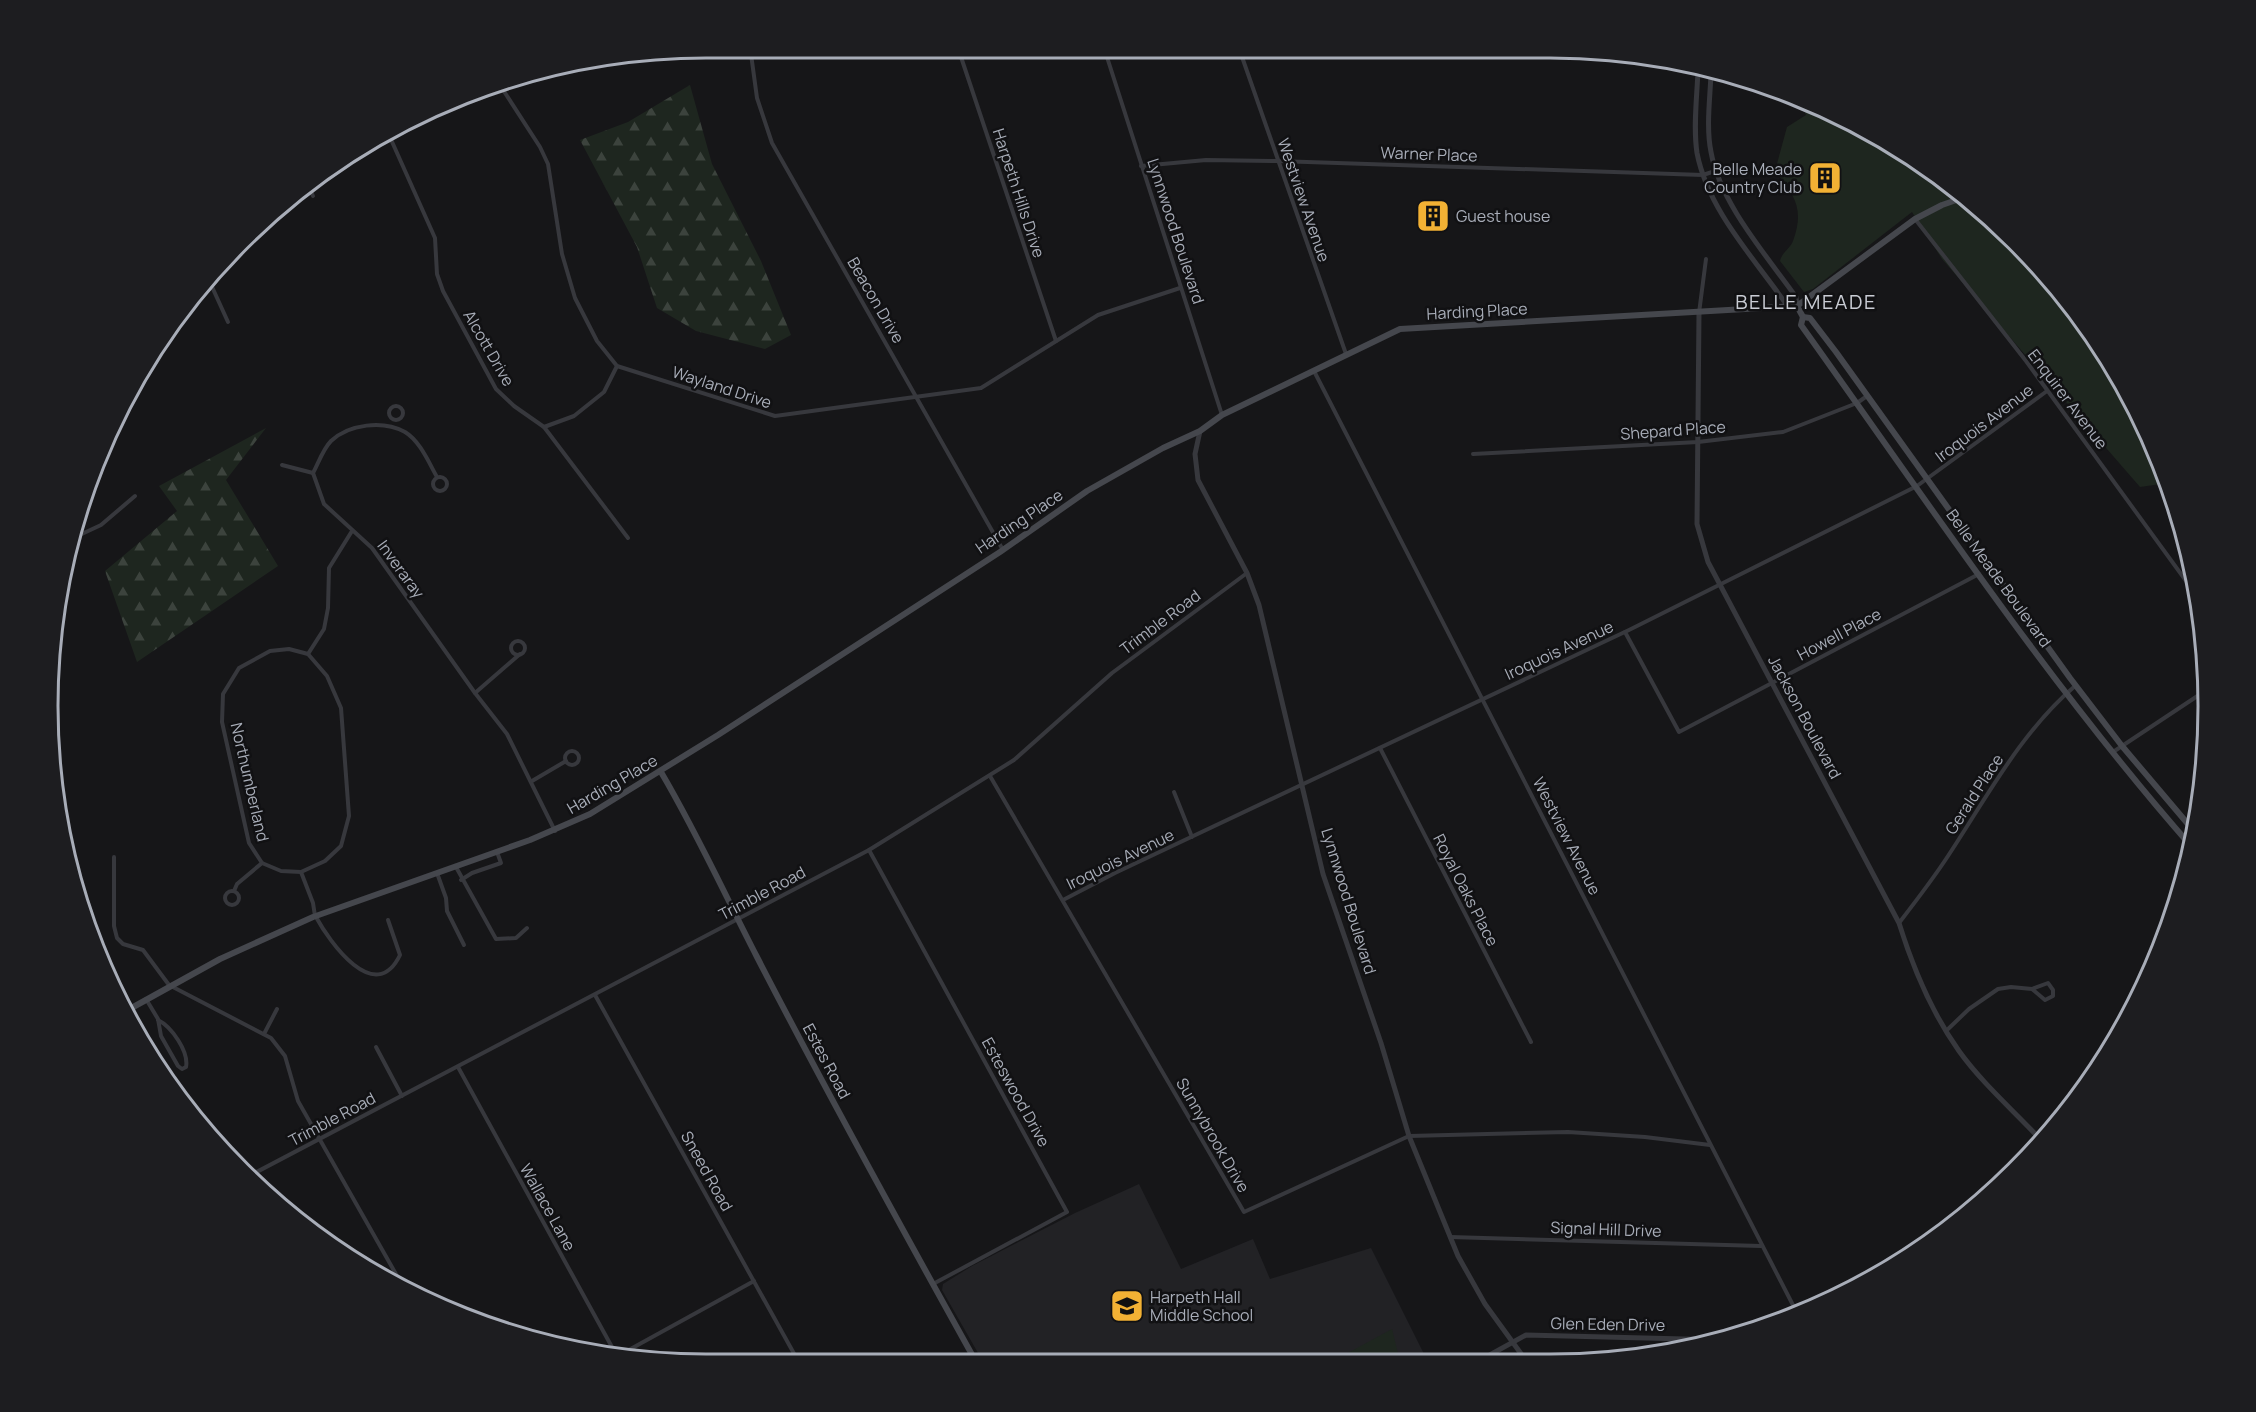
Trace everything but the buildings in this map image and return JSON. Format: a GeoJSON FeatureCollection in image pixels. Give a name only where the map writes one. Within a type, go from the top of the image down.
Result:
{"type":"FeatureCollection","features":[{"type":"Feature","properties":{"kind":"main road"},"geometry":{"type":"LineString","coordinates":[[1797,306],[1915,219],[1942,204],[1955,201]]}},
{"type":"Feature","properties":{"kind":"main road","name":"Harding Place"},"geometry":{"type":"LineString","coordinates":[[133,1007],[170,985],[315,916],[555,831],[590,814],[661,772],[1003,549],[1086,492],[1163,448],[1200,431],[1222,415],[1400,328],[1797,306]]}},
{"type":"Feature","properties":{"kind":"main road","name":"Belle Meade Boulevard"},"geometry":{"type":"LineString","coordinates":[[1797,306],[1803,317],[1801,325],[2066,694],[2184,837]]}},
{"type":"Feature","properties":{"kind":"main road","name":"Belle Meade Boulevard"},"geometry":{"type":"LineString","coordinates":[[1803,317],[1810,318],[2076,686],[2122,746],[2187,822]]}},
{"type":"Feature","properties":{"kind":"main road"},"geometry":{"type":"LineString","coordinates":[[1979,574],[1990,566]]}},
{"type":"Feature","properties":{"kind":"main road","name":"Estes Road"},"geometry":{"type":"LineString","coordinates":[[661,772],[693,827],[738,919],[972,1354]]}},
{"type":"Feature","properties":{"kind":"street","name":"Beacon Drive"},"geometry":{"type":"LineString","coordinates":[[752,58],[757,98],[772,143],[1003,549]]}},
{"type":"Feature","properties":{"kind":"street","name":"Harpeth Hills Drive"},"geometry":{"type":"LineString","coordinates":[[961,58],[1056,340]]}},
{"type":"Feature","properties":{"kind":"street","name":"Lynnwood Boulevard"},"geometry":{"type":"LineString","coordinates":[[1107,58],[1222,415]]}},
{"type":"Feature","properties":{"kind":"street","name":"Westview Avenue"},"geometry":{"type":"LineString","coordinates":[[1242,58],[1346,354]]}},
{"type":"Feature","properties":{"kind":"street","name":"Belle Meade Boulevard"},"geometry":{"type":"LineString","coordinates":[[1698,76],[1695,133],[1703,175],[1728,222],[1786,304],[1797,306],[1796,297],[1728,198],[1715,171],[1709,132],[1711,79]]}},
{"type":"Feature","properties":{"kind":"street"},"geometry":{"type":"LineString","coordinates":[[504,91],[540,147],[548,164],[562,254],[575,298],[597,341],[617,366],[604,392],[574,416],[544,427]]}},
{"type":"Feature","properties":{"kind":"street","name":"Alcott Drive"},"geometry":{"type":"LineString","coordinates":[[391,140],[435,238],[437,274],[443,291],[484,369],[496,389],[507,400],[544,427],[628,538]]}},
{"type":"Feature","properties":{"kind":"street","name":"Warner Place"},"geometry":{"type":"LineString","coordinates":[[1141,166],[1206,160],[1703,175],[1715,171]]}},
{"type":"Feature","properties":{"kind":"street","name":"Enquirer Avenue"},"geometry":{"type":"LineString","coordinates":[[1915,219],[2026,361],[2185,579]]}},
{"type":"Feature","properties":{"kind":"street","name":"Jackson Boulevard"},"geometry":{"type":"LineString","coordinates":[[1706,259],[1699,313],[1697,524],[1701,543],[1719,586],[1899,923],[1922,985],[1946,1031],[1981,1078],[2036,1134]]}},
{"type":"Feature","properties":{"kind":"street"},"geometry":{"type":"LineString","coordinates":[[212,287],[228,322]]}},
{"type":"Feature","properties":{"kind":"street","name":"Wayland Drive"},"geometry":{"type":"LineString","coordinates":[[617,366],[775,416],[918,397],[981,388],[1098,315],[1180,288]]}},
{"type":"Feature","properties":{"kind":"street","name":"Westview Avenue"},"geometry":{"type":"LineString","coordinates":[[1313,370],[1484,699],[1761,1246],[1794,1306]]}},
{"type":"Feature","properties":{"kind":"street","name":"Iroquois Avenue"},"geometry":{"type":"LineString","coordinates":[[1063,900],[1625,632],[1917,486],[2047,391]]}},
{"type":"Feature","properties":{"kind":"street","name":"Shepard Place"},"geometry":{"type":"LineString","coordinates":[[1473,454],[1698,442],[1783,432],[1857,403],[1867,396]]}},
{"type":"Feature","properties":{"kind":"street"},"geometry":{"type":"LineString","coordinates":[[391,429],[394,420]]}},
{"type":"Feature","properties":{"kind":"street"},"geometry":{"type":"LineString","coordinates":[[282,465],[313,473],[331,441],[355,427],[371,425],[405,432],[415,442],[437,477]]}},
{"type":"Feature","properties":{"kind":"street","name":"Lynnwood Boulevard"},"geometry":{"type":"LineString","coordinates":[[1200,431],[1195,454],[1198,480],[1247,573],[1259,605],[1323,874],[1381,1043],[1409,1136],[1450,1237],[1483,1302],[1521,1354]]}},
{"type":"Feature","properties":{"kind":"street","name":"Inveraray"},"geometry":{"type":"LineString","coordinates":[[313,473],[324,504],[372,548],[475,693],[507,734],[555,831]]}},
{"type":"Feature","properties":{"kind":"street"},"geometry":{"type":"LineString","coordinates":[[82,534],[101,525],[135,496]]}},
{"type":"Feature","properties":{"kind":"street"},"geometry":{"type":"LineString","coordinates":[[352,531],[329,568],[328,608],[324,629],[308,654],[327,676],[341,708],[349,816],[340,846],[325,861],[301,872],[313,903],[315,916],[330,941],[350,963],[363,971],[378,974],[390,969],[400,955],[387,920]]}},
{"type":"Feature","properties":{"kind":"street","name":"Trimble Road"},"geometry":{"type":"LineString","coordinates":[[257,1172],[869,850],[990,776],[1056,725],[1112,673],[1247,573]]}},
{"type":"Feature","properties":{"kind":"street","name":"Howell Place"},"geometry":{"type":"LineString","coordinates":[[1625,632],[1679,732],[1979,574]]}},
{"type":"Feature","properties":{"kind":"street","name":"Northumberland"},"geometry":{"type":"LineString","coordinates":[[301,872],[281,871],[262,863],[249,843],[222,722],[223,694],[239,668],[270,651],[289,649],[308,654]]}},
{"type":"Feature","properties":{"kind":"street"},"geometry":{"type":"LineString","coordinates":[[475,693],[520,654]]}},
{"type":"Feature","properties":{"kind":"street","name":"Gerald Place"},"geometry":{"type":"LineString","coordinates":[[1899,923],[1947,858],[2020,746],[2044,714],[2076,686]]}},
{"type":"Feature","properties":{"kind":"street"},"geometry":{"type":"LineString","coordinates":[[2112,752],[2198,696]]}},
{"type":"Feature","properties":{"kind":"street","name":"Royal Oaks Place"},"geometry":{"type":"LineString","coordinates":[[1380,748],[1531,1042]]}},
{"type":"Feature","properties":{"kind":"street"},"geometry":{"type":"LineString","coordinates":[[532,781],[566,761]]}},
{"type":"Feature","properties":{"kind":"street","name":"Sunnybrook Drive"},"geometry":{"type":"LineString","coordinates":[[990,776],[1244,1212],[1409,1136],[1568,1132],[1645,1137],[1710,1145]]}},
{"type":"Feature","properties":{"kind":"street"},"geometry":{"type":"LineString","coordinates":[[1174,792],[1192,837]]}},
{"type":"Feature","properties":{"kind":"street","name":"Esteswood Drive"},"geometry":{"type":"LineString","coordinates":[[869,850],[1068,1212],[933,1284]]}},
{"type":"Feature","properties":{"kind":"street"},"geometry":{"type":"LineString","coordinates":[[462,880],[472,873],[501,862],[497,852]]}},
{"type":"Feature","properties":{"kind":"street"},"geometry":{"type":"LineString","coordinates":[[114,858],[114,926],[117,938],[123,944],[143,950],[170,985],[264,1034],[279,1046],[285,1056],[298,1101],[396,1274]]}},
{"type":"Feature","properties":{"kind":"street"},"geometry":{"type":"LineString","coordinates":[[234,891],[237,884],[262,863]]}},
{"type":"Feature","properties":{"kind":"street"},"geometry":{"type":"LineString","coordinates":[[456,866],[496,939],[516,938],[527,928]]}},
{"type":"Feature","properties":{"kind":"street"},"geometry":{"type":"LineString","coordinates":[[437,872],[446,898],[447,910],[464,945]]}},
{"type":"Feature","properties":{"kind":"street"},"geometry":{"type":"LineString","coordinates":[[1946,1031],[1969,1009],[1998,989],[2011,987],[2032,989],[2048,983],[2054,990],[2053,996],[2045,1000],[2032,989]]}},
{"type":"Feature","properties":{"kind":"street","name":"Sneed Road"},"geometry":{"type":"LineString","coordinates":[[595,994],[794,1354]]}},
{"type":"Feature","properties":{"kind":"street"},"geometry":{"type":"LineString","coordinates":[[146,999],[158,1020],[161,1036],[178,1066],[182,1069],[186,1067],[184,1053],[168,1025],[158,1020]]}},
{"type":"Feature","properties":{"kind":"street"},"geometry":{"type":"LineString","coordinates":[[264,1034],[277,1009]]}},
{"type":"Feature","properties":{"kind":"street"},"geometry":{"type":"LineString","coordinates":[[376,1047],[402,1096]]}},
{"type":"Feature","properties":{"kind":"street","name":"Wallace Lane"},"geometry":{"type":"LineString","coordinates":[[458,1067],[611,1346]]}},
{"type":"Feature","properties":{"kind":"street","name":"Signal Hill Drive"},"geometry":{"type":"LineString","coordinates":[[1450,1237],[1761,1246]]}},
{"type":"Feature","properties":{"kind":"street"},"geometry":{"type":"LineString","coordinates":[[631,1349],[754,1281]]}},
{"type":"Feature","properties":{"kind":"street","name":"Glen Eden Drive"},"geometry":{"type":"LineString","coordinates":[[1491,1354],[1526,1335],[1676,1341]]}},
{"type":"Feature","properties":{"kind":"shaded area"},"geometry":{"type":"Polygon","coordinates":[[[1139,1184],[1181,1269],[1253,1239],[1270,1279],[1371,1248],[1424,1354],[979,1354],[942,1290],[943,1284],[972,1266],[1075,1213],[1139,1184]]]}},
{"type":"Feature","properties":{"kind":"green space"},"geometry":{"type":"Polygon","coordinates":[[[690,85],[712,164],[761,261],[791,335],[765,349],[696,331],[657,308],[637,247],[580,140],[628,122],[690,85]]]}},
{"type":"Feature","properties":{"kind":"green space","name":"BELLE MEADE"},"geometry":{"type":"Polygon","coordinates":[[[1804,111],[1836,125],[1910,168],[1944,192],[2008,248],[2064,312],[2111,382],[2131,420],[2158,484],[2140,487],[1942,259],[1912,212],[1813,289],[1804,292],[1780,261],[1793,241],[1798,211],[1788,187],[1775,171],[1787,127],[1806,115],[1804,111]]]}},
{"type":"Feature","properties":{"kind":"green space"},"geometry":{"type":"Polygon","coordinates":[[[266,428],[226,480],[278,566],[137,662],[105,571],[177,511],[159,486],[266,428]]]}},
{"type":"Feature","properties":{"kind":"green space"},"geometry":{"type":"Polygon","coordinates":[[[1392,1329],[1398,1354],[1346,1354],[1392,1329]]]}},
{"type":"Feature","properties":{"kind":"place","name":"Belle Meade Country Club"},"geometry":{"type":"Point","coordinates":[1825,178]}},
{"type":"Feature","properties":{"kind":"place","name":"Guest house"},"geometry":{"type":"Point","coordinates":[1433,216]}},
{"type":"Feature","properties":{"kind":"place","name":"Harpeth Hall Middle School"},"geometry":{"type":"Point","coordinates":[1127,1306]}},
{"type":"Feature","properties":{"kind":"district","name":"BELLE MEADE"},"geometry":{"type":"Point","coordinates":[1806,302]}}]}
